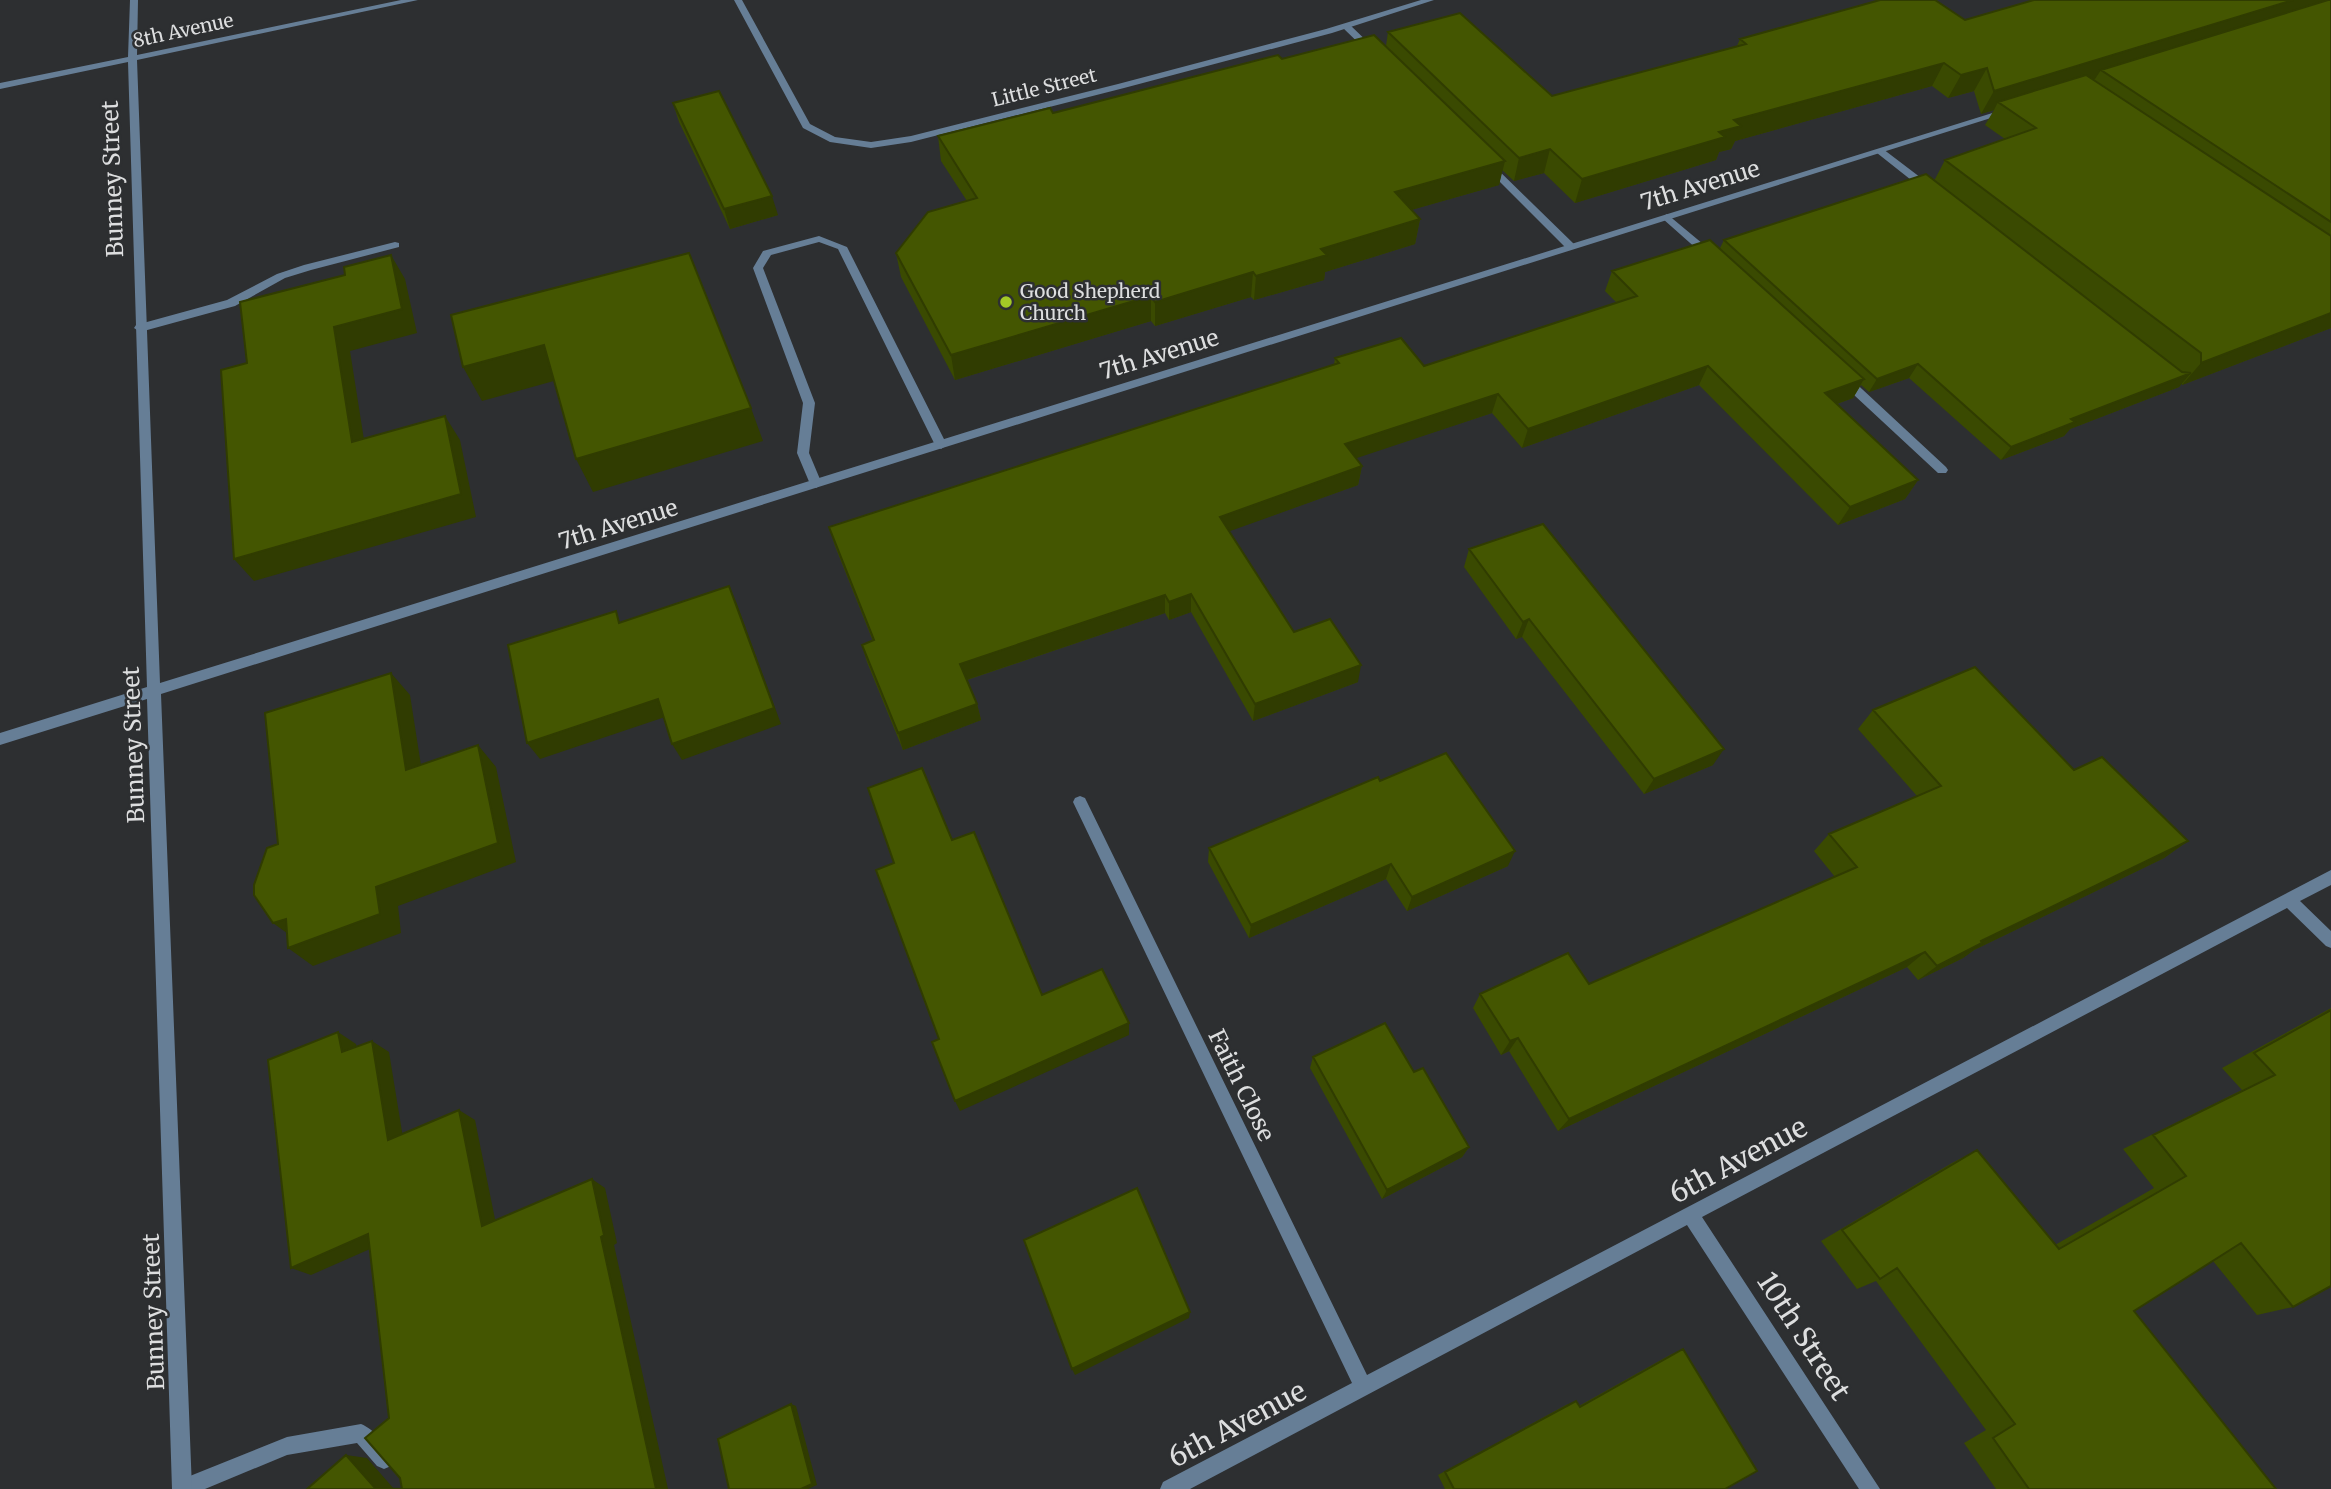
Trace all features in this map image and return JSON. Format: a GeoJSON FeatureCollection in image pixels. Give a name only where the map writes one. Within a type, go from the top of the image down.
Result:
{"type":"FeatureCollection","features":[{"type":"Feature","properties":{"kind":"street","name":"Bunney Street"},"geometry":{"type":"LineString","coordinates":[[134,0],[133,58],[141,328],[182,1489]]}},
{"type":"Feature","properties":{"kind":"street","name":"8th Avenue"},"geometry":{"type":"LineString","coordinates":[[0,86],[364,5],[414,0]]}},
{"type":"Feature","properties":{"kind":"street","name":"Little Street"},"geometry":{"type":"LineString","coordinates":[[738,0],[798,117],[818,134],[850,144],[881,144],[911,139],[1346,26],[1430,0]]}},
{"type":"Feature","properties":{"kind":"street"},"geometry":{"type":"LineString","coordinates":[[1346,26],[1385,64]]}},
{"type":"Feature","properties":{"kind":"street","name":"7th Avenue"},"geometry":{"type":"LineString","coordinates":[[0,739],[2021,107]]}},
{"type":"Feature","properties":{"kind":"street"},"geometry":{"type":"LineString","coordinates":[[1880,151],[1941,199]]}},
{"type":"Feature","properties":{"kind":"street"},"geometry":{"type":"LineString","coordinates":[[1483,160],[1571,247]]}},
{"type":"Feature","properties":{"kind":"street"},"geometry":{"type":"LineString","coordinates":[[1667,217],[1724,269]]}},
{"type":"Feature","properties":{"kind":"street"},"geometry":{"type":"LineString","coordinates":[[816,484],[803,453],[809,403],[758,268],[767,253],[819,239],[842,247],[941,445]]}},
{"type":"Feature","properties":{"kind":"street"},"geometry":{"type":"LineString","coordinates":[[141,328],[231,303],[281,276],[308,267],[395,245]]}},
{"type":"Feature","properties":{"kind":"street"},"geometry":{"type":"LineString","coordinates":[[1833,369],[1942,470]]}},
{"type":"Feature","properties":{"kind":"street","name":"Faith Close"},"geometry":{"type":"LineString","coordinates":[[1080,803],[1363,1387]]}},
{"type":"Feature","properties":{"kind":"street","name":"6th Avenue"},"geometry":{"type":"LineString","coordinates":[[1170,1489],[2331,877]]}},
{"type":"Feature","properties":{"kind":"street"},"geometry":{"type":"LineString","coordinates":[[2288,900],[2331,941]]}},
{"type":"Feature","properties":{"kind":"street","name":"10th Street"},"geometry":{"type":"LineString","coordinates":[[1690,1214],[1870,1489]]}},
{"type":"Feature","properties":{"kind":"street"},"geometry":{"type":"LineString","coordinates":[[182,1489],[287,1446],[361,1433],[394,1470]]}},
{"type":"Feature","properties":{"kind":"building"},"geometry":{"type":"Polygon","coordinates":[[[1880,0],[1935,0],[1965,20],[2034,0],[2293,0],[1994,91],[1987,68],[1961,75],[1944,63],[1734,120],[1741,126],[1719,132],[1725,137],[1582,179],[1550,149],[1519,158],[1388,32],[1460,13],[1552,96],[1746,44],[1740,39],[1880,0]]]}},
{"type":"Feature","properties":{"kind":"building"},"geometry":{"type":"Polygon","coordinates":[[[2331,0],[2331,222],[2101,70],[2331,0]]]}},
{"type":"Feature","properties":{"kind":"building"},"geometry":{"type":"Polygon","coordinates":[[[1374,35],[1505,161],[1395,192],[1420,219],[1321,249],[1327,255],[1256,276],[1253,272],[1155,302],[1151,296],[951,355],[896,253],[928,212],[977,198],[938,136],[1050,108],[1053,113],[1278,55],[1282,59],[1374,35]]]}},
{"type":"Feature","properties":{"kind":"building"},"geometry":{"type":"Polygon","coordinates":[[[2086,75],[2331,236],[2331,313],[2201,363],[2201,353],[1945,160],[2036,128],[1998,102],[2086,75]]]}},
{"type":"Feature","properties":{"kind":"building"},"geometry":{"type":"Polygon","coordinates":[[[719,91],[772,196],[724,209],[673,103],[719,91]]]}},
{"type":"Feature","properties":{"kind":"building"},"geometry":{"type":"Polygon","coordinates":[[[1926,174],[2182,372],[2191,373],[2071,419],[2075,422],[2011,447],[1918,364],[1877,379],[1724,240],[1926,174]]]}},
{"type":"Feature","properties":{"kind":"building"},"geometry":{"type":"Polygon","coordinates":[[[1710,240],[1864,379],[1825,393],[1918,480],[1850,507],[1708,366],[1528,429],[1498,394],[1345,444],[1362,466],[1220,517],[1294,632],[1330,619],[1361,665],[1255,704],[1191,594],[1169,602],[1165,595],[960,664],[977,704],[898,733],[862,645],[874,640],[829,527],[1339,363],[1335,358],[1401,338],[1424,366],[1637,296],[1612,271],[1710,240]]]}},
{"type":"Feature","properties":{"kind":"building"},"geometry":{"type":"Polygon","coordinates":[[[689,253],[751,408],[576,459],[544,345],[463,367],[451,315],[689,253]]]}},
{"type":"Feature","properties":{"kind":"building"},"geometry":{"type":"Polygon","coordinates":[[[391,255],[402,309],[334,327],[352,442],[445,416],[461,494],[234,559],[221,370],[247,363],[240,302],[345,275],[344,267],[391,255]]]}},
{"type":"Feature","properties":{"kind":"building"},"geometry":{"type":"Polygon","coordinates":[[[1543,524],[1724,749],[1654,779],[1529,619],[1523,622],[1469,549],[1543,524]]]}},
{"type":"Feature","properties":{"kind":"building"},"geometry":{"type":"Polygon","coordinates":[[[729,586],[774,708],[672,744],[658,699],[527,743],[508,645],[616,611],[619,623],[729,586]]]}},
{"type":"Feature","properties":{"kind":"building"},"geometry":{"type":"Polygon","coordinates":[[[1975,667],[2074,770],[2102,757],[2188,841],[1981,941],[1982,943],[1937,966],[1925,952],[1569,1119],[1518,1038],[1510,1041],[1480,994],[1568,953],[1589,984],[1857,867],[1829,834],[1941,786],[1873,710],[1975,667]]]}},
{"type":"Feature","properties":{"kind":"building"},"geometry":{"type":"Polygon","coordinates":[[[391,673],[406,770],[478,745],[498,843],[376,887],[380,914],[288,948],[286,919],[273,923],[254,895],[254,885],[267,848],[278,844],[265,713],[391,673]]]}},
{"type":"Feature","properties":{"kind":"building"},"geometry":{"type":"Polygon","coordinates":[[[1446,753],[1515,851],[1412,897],[1391,864],[1251,925],[1209,848],[1378,777],[1380,781],[1446,753]]]}},
{"type":"Feature","properties":{"kind":"building"},"geometry":{"type":"Polygon","coordinates":[[[922,768],[952,840],[974,832],[1042,995],[1102,969],[1129,1023],[955,1101],[932,1042],[939,1039],[876,870],[894,863],[868,788],[922,768]]]}},
{"type":"Feature","properties":{"kind":"building"},"geometry":{"type":"Polygon","coordinates":[[[2331,1010],[2331,1286],[2293,1307],[2241,1243],[2134,1311],[2276,1489],[2029,1489],[1993,1438],[2015,1424],[1897,1268],[1880,1279],[1842,1230],[1977,1150],[2059,1249],[2186,1176],[2153,1135],[2275,1075],[2254,1053],[2331,1010]]]}},
{"type":"Feature","properties":{"kind":"building"},"geometry":{"type":"Polygon","coordinates":[[[1385,1023],[1414,1072],[1423,1068],[1469,1147],[1387,1190],[1313,1057],[1385,1023]]]}},
{"type":"Feature","properties":{"kind":"building"},"geometry":{"type":"Polygon","coordinates":[[[338,1032],[342,1052],[372,1041],[388,1140],[459,1110],[482,1226],[592,1179],[604,1235],[601,1237],[656,1489],[402,1489],[400,1478],[365,1438],[389,1418],[368,1234],[291,1268],[268,1060],[338,1032]]]}},
{"type":"Feature","properties":{"kind":"building"},"geometry":{"type":"Polygon","coordinates":[[[1137,1188],[1190,1312],[1072,1369],[1024,1240],[1137,1188]]]}},
{"type":"Feature","properties":{"kind":"building"},"geometry":{"type":"Polygon","coordinates":[[[1683,1349],[1757,1471],[1725,1489],[1454,1489],[1445,1472],[1576,1401],[1580,1407],[1683,1349]]]}},
{"type":"Feature","properties":{"kind":"building"},"geometry":{"type":"Polygon","coordinates":[[[791,1404],[812,1484],[801,1489],[729,1489],[718,1439],[791,1404]]]}},
{"type":"Feature","properties":{"kind":"building"},"geometry":{"type":"Polygon","coordinates":[[[346,1455],[375,1488],[402,1489],[307,1489],[346,1455]]]}},
{"type":"Feature","properties":{"kind":"place","name":"Good Shepherd Church"},"geometry":{"type":"Point","coordinates":[1006,302]}}]}
